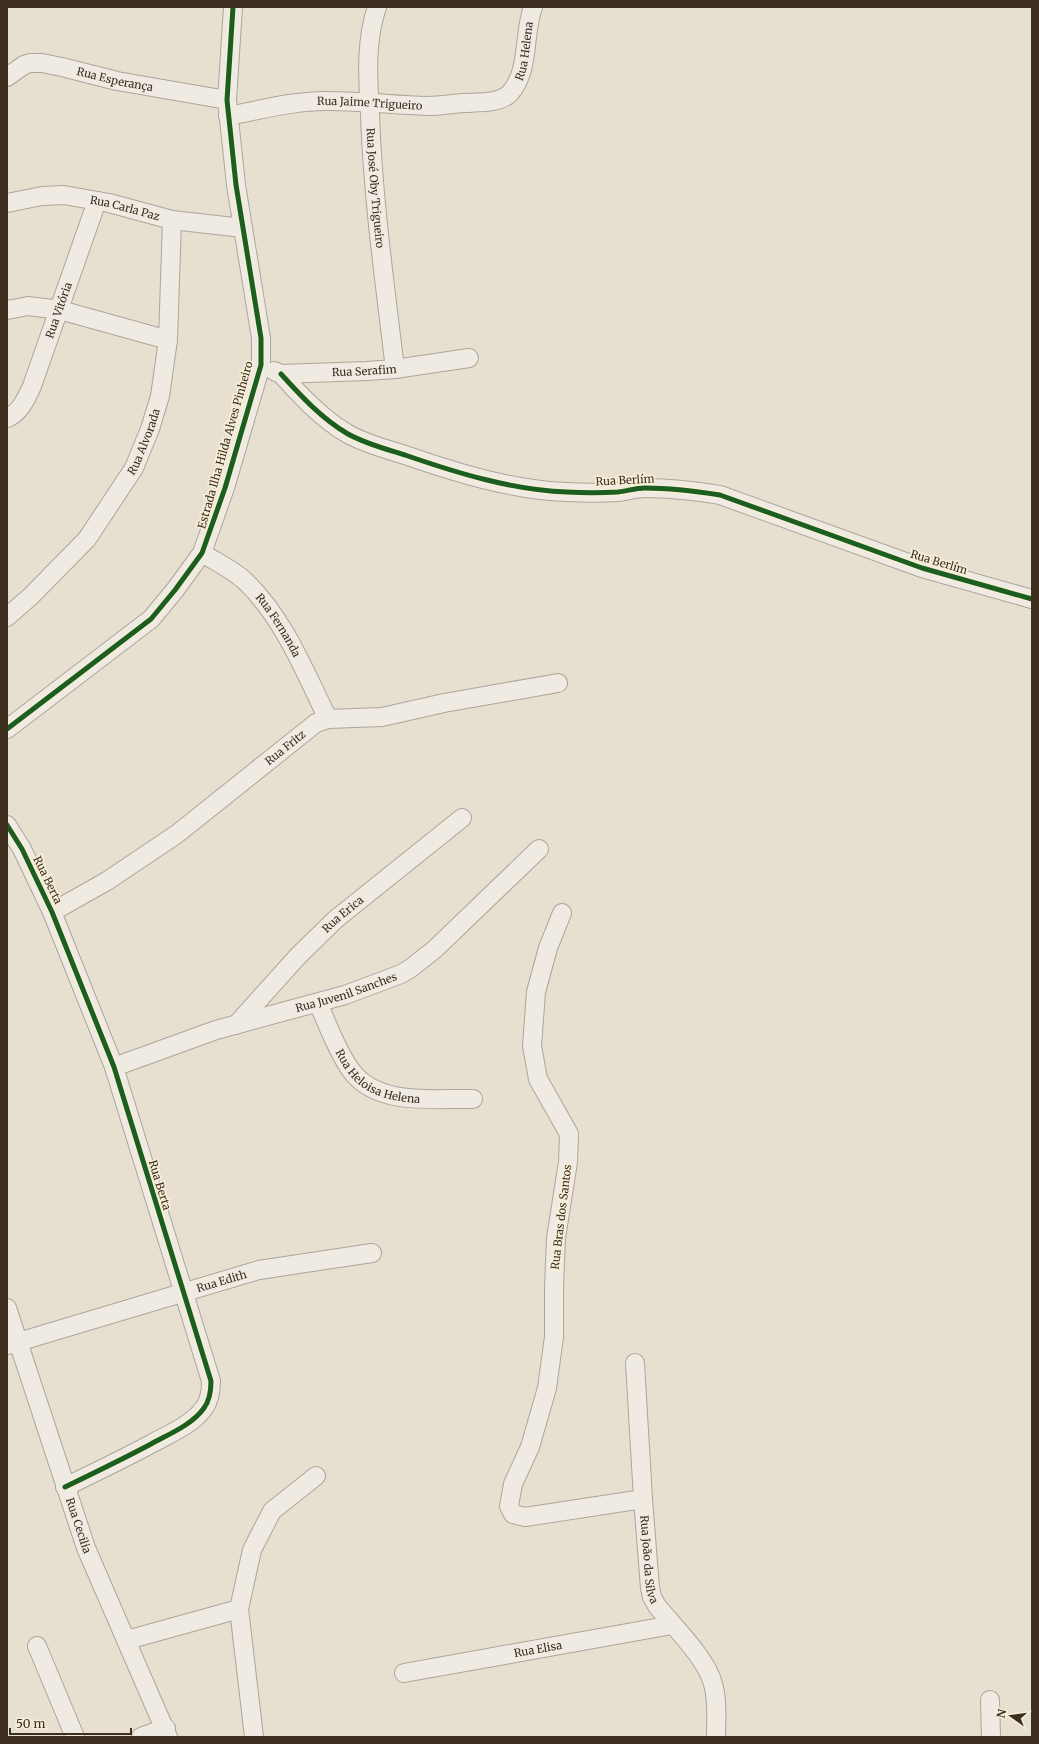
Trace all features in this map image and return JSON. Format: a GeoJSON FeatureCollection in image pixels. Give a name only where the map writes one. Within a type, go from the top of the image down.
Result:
{"type":"FeatureCollection","features":[{"type":"Feature","properties":{"kind":"street","name":"Estrada Ilha Hilda Alves Pinheiro"},"geometry":{"type":"LineString","coordinates":[[7,729],[151,619],[175,590],[202,553],[225,488],[261,364],[261,338],[236,186],[228,108],[233,7]]}},
{"type":"Feature","properties":{"kind":"street","name":"Rua José Oby Trigueiro"},"geometry":{"type":"LineString","coordinates":[[377,7],[372,22],[368,52],[371,147],[395,369]]}},
{"type":"Feature","properties":{"kind":"street","name":"Rua Helena"},"geometry":{"type":"LineString","coordinates":[[510,92],[518,81],[522,67],[528,27],[533,7]]}},
{"type":"Feature","properties":{"kind":"street","name":"Rua Esperança"},"geometry":{"type":"LineString","coordinates":[[7,77],[24,65],[30,63],[42,63],[228,108]]}},
{"type":"Feature","properties":{"kind":"street","name":"Rua Jaime Trigueiro"},"geometry":{"type":"LineString","coordinates":[[228,108],[329,101],[428,106],[485,102],[503,98],[510,92]]}},
{"type":"Feature","properties":{"kind":"street","name":"Rua Carla Paz"},"geometry":{"type":"LineString","coordinates":[[7,203],[42,196],[64,195],[97,201],[172,220],[243,228]]}},
{"type":"Feature","properties":{"kind":"street","name":"Rua Vitória"},"geometry":{"type":"LineString","coordinates":[[10,417],[25,401],[32,386],[60,310],[97,201]]}},
{"type":"Feature","properties":{"kind":"street","name":"Rua Alvorada"},"geometry":{"type":"LineString","coordinates":[[7,617],[31,596],[87,539],[134,468],[150,429],[160,396],[168,340],[172,220]]}},
{"type":"Feature","properties":{"kind":"street"},"geometry":{"type":"LineString","coordinates":[[7,310],[28,306],[60,310],[168,340]]}},
{"type":"Feature","properties":{"kind":"street","name":"Rua Serafim"},"geometry":{"type":"LineString","coordinates":[[261,364],[281,374],[395,369],[469,358]]}},
{"type":"Feature","properties":{"kind":"street","name":"Rua Berlím"},"geometry":{"type":"LineString","coordinates":[[281,374],[320,414],[348,434],[366,442],[435,465],[517,486],[546,491],[619,492],[643,488],[665,488],[692,490],[720,496],[922,568],[1032,599]]}},
{"type":"Feature","properties":{"kind":"street","name":"Rua Fernanda"},"geometry":{"type":"LineString","coordinates":[[202,553],[245,581],[265,603],[300,663],[328,719]]}},
{"type":"Feature","properties":{"kind":"street","name":"Rua Fritz"},"geometry":{"type":"LineString","coordinates":[[52,912],[107,881],[177,834],[316,723],[328,719],[382,717],[444,703],[558,683]]}},
{"type":"Feature","properties":{"kind":"street","name":"Rua Erica"},"geometry":{"type":"LineString","coordinates":[[236,1025],[298,955],[336,919],[462,818]]}},
{"type":"Feature","properties":{"kind":"street","name":"Rua Berta"},"geometry":{"type":"LineString","coordinates":[[7,825],[22,849],[52,912],[114,1068],[182,1292],[211,1381],[210,1397],[204,1408],[191,1421],[173,1433],[116,1464],[65,1487]]}},
{"type":"Feature","properties":{"kind":"street","name":"Rua Juvenil Sanches"},"geometry":{"type":"LineString","coordinates":[[114,1068],[216,1030],[318,1003],[370,987],[393,978],[411,968],[435,950],[539,849]]}},
{"type":"Feature","properties":{"kind":"street","name":"Rua Bras dos Santos"},"geometry":{"type":"LineString","coordinates":[[562,913],[548,948],[536,992],[532,1046],[538,1079],[570,1134],[568,1162],[556,1238],[554,1337],[548,1388],[530,1446],[513,1484],[509,1506],[513,1514],[525,1517],[643,1499]]}},
{"type":"Feature","properties":{"kind":"street","name":"Rua Heloisa Helena"},"geometry":{"type":"LineString","coordinates":[[318,1003],[343,1059],[353,1074],[365,1085],[390,1096],[402,1098],[473,1099]]}},
{"type":"Feature","properties":{"kind":"street","name":"Rua Edith"},"geometry":{"type":"LineString","coordinates":[[13,1343],[259,1270],[372,1254]]}},
{"type":"Feature","properties":{"kind":"street","name":"Rua Cecilia"},"geometry":{"type":"LineString","coordinates":[[7,1308],[13,1343],[86,1548],[167,1733]]}},
{"type":"Feature","properties":{"kind":"street","name":"Rua João da Silva"},"geometry":{"type":"LineString","coordinates":[[635,1363],[643,1499],[652,1597],[657,1606],[703,1662],[710,1673],[715,1697],[716,1737]]}},
{"type":"Feature","properties":{"kind":"street"},"geometry":{"type":"LineString","coordinates":[[254,1737],[238,1609],[252,1550],[272,1512],[316,1476]]}},
{"type":"Feature","properties":{"kind":"street"},"geometry":{"type":"LineString","coordinates":[[127,1640],[238,1609]]}},
{"type":"Feature","properties":{"kind":"street","name":"Rua Elisa"},"geometry":{"type":"LineString","coordinates":[[404,1673],[672,1625]]}},
{"type":"Feature","properties":{"kind":"street"},"geometry":{"type":"LineString","coordinates":[[37,1646],[75,1737]]}},
{"type":"Feature","properties":{"kind":"street"},"geometry":{"type":"LineString","coordinates":[[990,1700],[991,1737]]}},
{"type":"Feature","properties":{"kind":"street"},"geometry":{"type":"LineString","coordinates":[[141,1737],[167,1733]]}},
{"type":"Feature","properties":{"kind":"cycle path"},"geometry":{"type":"LineString","coordinates":[[7,729],[151,619],[175,590],[202,553],[225,488],[261,365],[261,338],[236,185],[227,100],[233,7]]}},
{"type":"Feature","properties":{"kind":"cycle path"},"geometry":{"type":"LineString","coordinates":[[281,374],[304,399],[329,421],[348,434],[376,446],[485,480],[546,491],[605,493],[642,488],[655,488],[720,495],[922,568],[1032,599]]}},
{"type":"Feature","properties":{"kind":"cycle path"},"geometry":{"type":"LineString","coordinates":[[7,825],[22,849],[52,912],[114,1067],[211,1381],[208,1402],[199,1414],[187,1424],[173,1433],[65,1487]]}}]}
